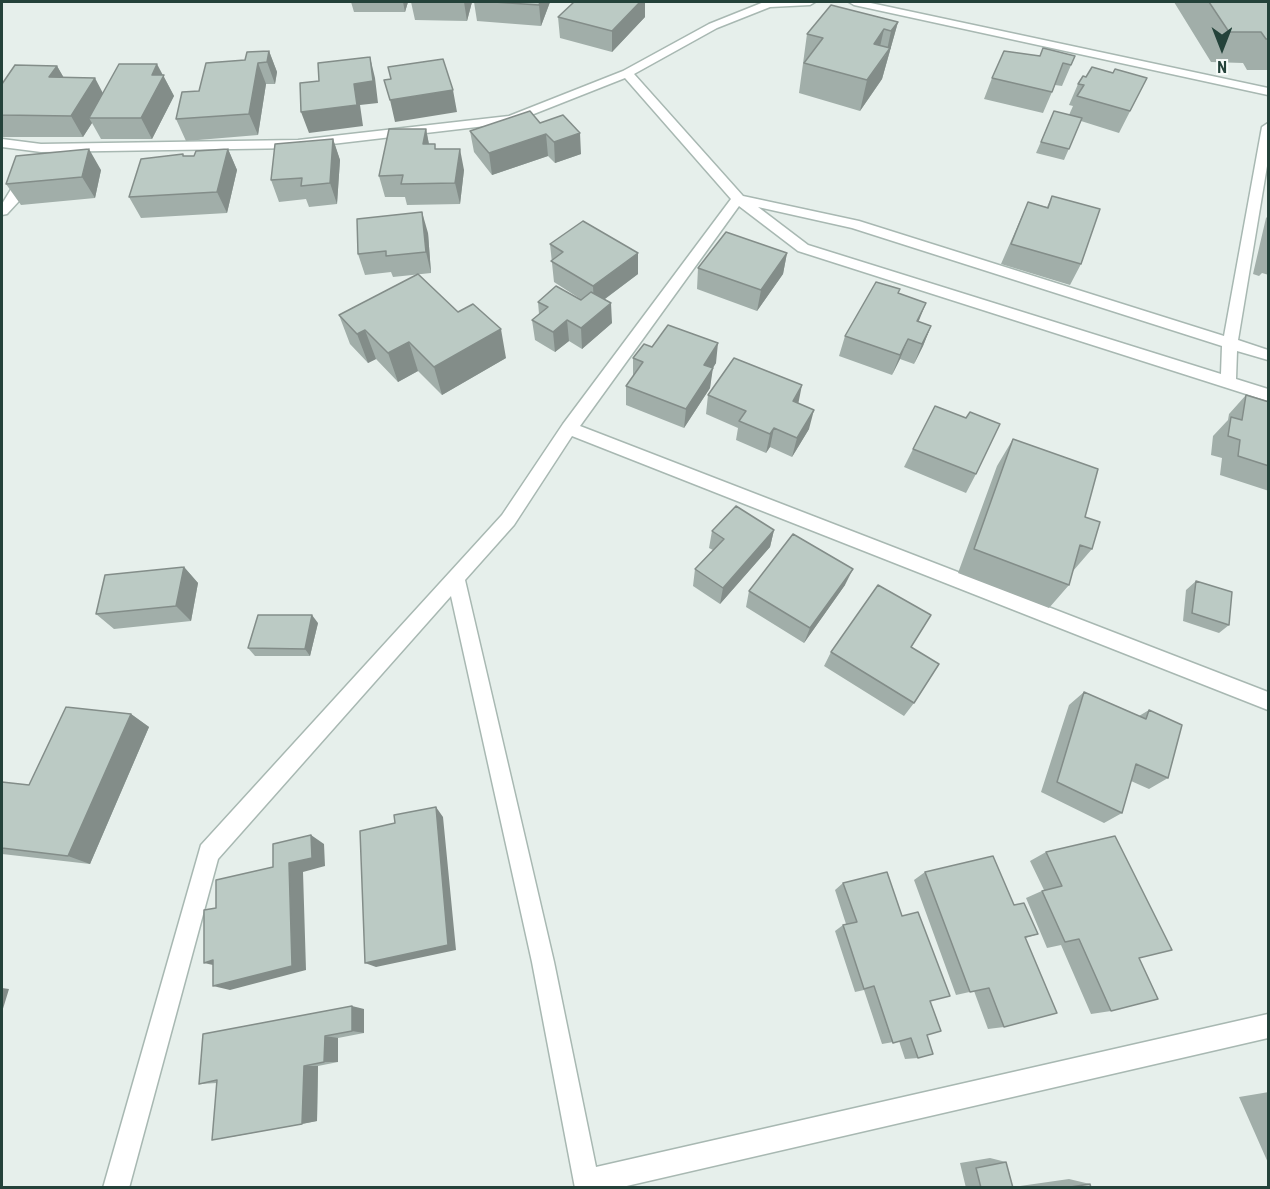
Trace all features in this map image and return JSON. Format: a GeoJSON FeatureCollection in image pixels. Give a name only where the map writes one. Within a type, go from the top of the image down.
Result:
{"type":"FeatureCollection","features":[{"type":"Feature","properties":{"kind":"street"},"geometry":{"type":"LineString","coordinates":[[2,143],[36,157],[298,144],[511,119],[627,73],[713,26],[768,4],[810,2]]}},
{"type":"Feature","properties":{"kind":"street"},"geometry":{"type":"LineString","coordinates":[[854,2],[1269,92]]}},
{"type":"Feature","properties":{"kind":"street"},"geometry":{"type":"LineString","coordinates":[[627,73],[738,199],[803,248],[1269,395]]}},
{"type":"Feature","properties":{"kind":"street"},"geometry":{"type":"LineString","coordinates":[[1228,382],[1230,343],[1269,127]]}},
{"type":"Feature","properties":{"kind":"street"},"geometry":{"type":"LineString","coordinates":[[2,211],[12,201],[36,157]]}},
{"type":"Feature","properties":{"kind":"street"},"geometry":{"type":"LineString","coordinates":[[738,199],[854,224],[1269,355]]}},
{"type":"Feature","properties":{"kind":"street"},"geometry":{"type":"LineString","coordinates":[[116,1188],[209,853],[508,520],[569,428],[738,199]]}},
{"type":"Feature","properties":{"kind":"street"},"geometry":{"type":"LineString","coordinates":[[569,428],[1269,701]]}},
{"type":"Feature","properties":{"kind":"street"},"geometry":{"type":"LineString","coordinates":[[456,578],[543,962],[587,1185],[1269,1026]]}},
{"type":"Feature","properties":{"kind":"building"},"geometry":{"type":"Polygon","coordinates":[[[494,2],[540,2],[539,5],[494,2]]]}},
{"type":"Feature","properties":{"kind":"building"},"geometry":{"type":"Polygon","coordinates":[[[574,2],[640,2],[612,31],[558,17],[574,2]]]}},
{"type":"Feature","properties":{"kind":"building"},"geometry":{"type":"Polygon","coordinates":[[[1209,2],[1269,2],[1269,39],[1266,39],[1261,32],[1229,32],[1209,2]]]}},
{"type":"Feature","properties":{"kind":"building"},"geometry":{"type":"Polygon","coordinates":[[[831,5],[898,22],[891,31],[884,29],[874,44],[890,48],[867,80],[804,63],[823,38],[807,34],[831,5]]]}},
{"type":"Feature","properties":{"kind":"building"},"geometry":{"type":"Polygon","coordinates":[[[1043,48],[1075,56],[1071,65],[1063,63],[1052,92],[992,78],[1004,51],[1040,56],[1043,48]]]}},
{"type":"Feature","properties":{"kind":"building"},"geometry":{"type":"Polygon","coordinates":[[[269,51],[267,62],[258,63],[249,114],[176,119],[182,92],[199,91],[206,63],[245,60],[247,52],[269,51]]]}},
{"type":"Feature","properties":{"kind":"building"},"geometry":{"type":"Polygon","coordinates":[[[370,57],[373,81],[354,84],[357,105],[301,112],[300,83],[319,81],[318,63],[370,57]]]}},
{"type":"Feature","properties":{"kind":"building"},"geometry":{"type":"Polygon","coordinates":[[[443,59],[453,90],[390,100],[384,80],[391,79],[388,67],[443,59]]]}},
{"type":"Feature","properties":{"kind":"building"},"geometry":{"type":"Polygon","coordinates":[[[119,64],[157,64],[152,75],[164,75],[141,118],[89,118],[119,64]]]}},
{"type":"Feature","properties":{"kind":"building"},"geometry":{"type":"Polygon","coordinates":[[[15,65],[57,66],[49,77],[95,78],[71,116],[2,115],[2,84],[15,65]]]}},
{"type":"Feature","properties":{"kind":"building"},"geometry":{"type":"Polygon","coordinates":[[[1092,67],[1113,73],[1115,69],[1147,78],[1130,111],[1077,96],[1084,85],[1078,84],[1092,67]]]}},
{"type":"Feature","properties":{"kind":"building"},"geometry":{"type":"Polygon","coordinates":[[[530,111],[540,123],[563,115],[580,133],[554,142],[546,134],[489,153],[470,131],[530,111]]]}},
{"type":"Feature","properties":{"kind":"building"},"geometry":{"type":"Polygon","coordinates":[[[1054,111],[1082,118],[1069,149],[1041,142],[1054,111]]]}},
{"type":"Feature","properties":{"kind":"building"},"geometry":{"type":"Polygon","coordinates":[[[389,129],[426,129],[423,144],[435,144],[435,149],[460,149],[455,183],[401,184],[403,175],[379,176],[389,129]]]}},
{"type":"Feature","properties":{"kind":"building"},"geometry":{"type":"Polygon","coordinates":[[[333,139],[330,183],[301,186],[302,178],[271,180],[275,144],[333,139]]]}},
{"type":"Feature","properties":{"kind":"building"},"geometry":{"type":"Polygon","coordinates":[[[89,149],[82,177],[6,184],[16,156],[89,149]]]}},
{"type":"Feature","properties":{"kind":"building"},"geometry":{"type":"Polygon","coordinates":[[[228,149],[217,192],[129,197],[141,159],[183,154],[183,156],[194,156],[196,151],[228,149]]]}},
{"type":"Feature","properties":{"kind":"building"},"geometry":{"type":"Polygon","coordinates":[[[1052,196],[1100,209],[1081,264],[1011,244],[1028,202],[1048,208],[1052,196]]]}},
{"type":"Feature","properties":{"kind":"building"},"geometry":{"type":"Polygon","coordinates":[[[422,212],[426,252],[386,256],[386,251],[358,254],[357,219],[422,212]]]}},
{"type":"Feature","properties":{"kind":"building"},"geometry":{"type":"Polygon","coordinates":[[[583,221],[638,253],[593,286],[551,261],[563,252],[550,244],[583,221]]]}},
{"type":"Feature","properties":{"kind":"building"},"geometry":{"type":"Polygon","coordinates":[[[726,232],[787,253],[761,290],[698,268],[726,232]]]}},
{"type":"Feature","properties":{"kind":"building"},"geometry":{"type":"Polygon","coordinates":[[[418,274],[458,312],[473,304],[501,329],[434,367],[409,342],[388,353],[365,330],[357,334],[339,315],[418,274]]]}},
{"type":"Feature","properties":{"kind":"building"},"geometry":{"type":"Polygon","coordinates":[[[876,282],[900,289],[898,293],[926,303],[917,321],[931,326],[922,344],[908,339],[900,355],[845,336],[876,282]]]}},
{"type":"Feature","properties":{"kind":"building"},"geometry":{"type":"Polygon","coordinates":[[[556,286],[581,300],[591,292],[611,303],[581,328],[567,320],[553,332],[532,320],[548,307],[538,302],[556,286]]]}},
{"type":"Feature","properties":{"kind":"building"},"geometry":{"type":"Polygon","coordinates":[[[668,325],[718,343],[704,365],[713,368],[686,409],[626,386],[643,362],[633,358],[644,344],[652,347],[668,325]]]}},
{"type":"Feature","properties":{"kind":"building"},"geometry":{"type":"Polygon","coordinates":[[[734,358],[802,385],[793,401],[814,410],[797,438],[774,428],[770,434],[739,421],[746,411],[708,395],[734,358]]]}},
{"type":"Feature","properties":{"kind":"building"},"geometry":{"type":"Polygon","coordinates":[[[1246,395],[1269,402],[1269,466],[1238,456],[1240,440],[1228,436],[1231,417],[1242,420],[1246,395]]]}},
{"type":"Feature","properties":{"kind":"building"},"geometry":{"type":"Polygon","coordinates":[[[935,406],[966,418],[970,412],[1000,424],[976,474],[913,449],[935,406]]]}},
{"type":"Feature","properties":{"kind":"building"},"geometry":{"type":"Polygon","coordinates":[[[1013,439],[1098,469],[1085,517],[1100,522],[1092,549],[1080,545],[1069,585],[974,549],[1013,439]]]}},
{"type":"Feature","properties":{"kind":"building"},"geometry":{"type":"Polygon","coordinates":[[[736,506],[774,530],[723,588],[695,569],[724,539],[712,531],[736,506]]]}},
{"type":"Feature","properties":{"kind":"building"},"geometry":{"type":"Polygon","coordinates":[[[793,534],[853,569],[810,628],[749,591],[793,534]]]}},
{"type":"Feature","properties":{"kind":"building"},"geometry":{"type":"Polygon","coordinates":[[[184,567],[176,606],[96,614],[105,575],[184,567]]]}},
{"type":"Feature","properties":{"kind":"building"},"geometry":{"type":"Polygon","coordinates":[[[1196,581],[1232,592],[1229,625],[1192,613],[1196,581]]]}},
{"type":"Feature","properties":{"kind":"building"},"geometry":{"type":"Polygon","coordinates":[[[878,585],[931,615],[911,647],[939,664],[914,703],[831,652],[878,585]]]}},
{"type":"Feature","properties":{"kind":"building"},"geometry":{"type":"Polygon","coordinates":[[[258,615],[312,615],[305,649],[248,648],[258,615]]]}},
{"type":"Feature","properties":{"kind":"building"},"geometry":{"type":"Polygon","coordinates":[[[1084,692],[1146,719],[1149,710],[1182,725],[1168,778],[1136,764],[1122,813],[1057,782],[1084,692]]]}},
{"type":"Feature","properties":{"kind":"building"},"geometry":{"type":"Polygon","coordinates":[[[66,707],[131,714],[68,856],[2,848],[2,782],[29,785],[66,707]]]}},
{"type":"Feature","properties":{"kind":"building"},"geometry":{"type":"Polygon","coordinates":[[[436,807],[448,945],[365,963],[360,831],[395,823],[394,815],[436,807]]]}},
{"type":"Feature","properties":{"kind":"building"},"geometry":{"type":"Polygon","coordinates":[[[311,835],[312,858],[289,863],[292,966],[213,986],[213,960],[204,963],[204,910],[216,908],[216,880],[273,867],[273,844],[311,835]]]}},
{"type":"Feature","properties":{"kind":"building"},"geometry":{"type":"Polygon","coordinates":[[[1115,836],[1172,950],[1139,958],[1158,999],[1111,1011],[1079,939],[1065,942],[1042,891],[1062,886],[1046,852],[1115,836]]]}},
{"type":"Feature","properties":{"kind":"building"},"geometry":{"type":"Polygon","coordinates":[[[993,856],[1014,905],[1024,903],[1038,934],[1025,937],[1057,1013],[1004,1027],[989,988],[970,992],[925,872],[993,856]]]}},
{"type":"Feature","properties":{"kind":"building"},"geometry":{"type":"Polygon","coordinates":[[[887,872],[902,916],[918,912],[950,996],[930,1001],[941,1031],[927,1035],[933,1054],[918,1058],[911,1038],[893,1043],[874,986],[864,989],[843,925],[857,922],[843,883],[887,872]]]}},
{"type":"Feature","properties":{"kind":"building"},"geometry":{"type":"Polygon","coordinates":[[[352,1006],[352,1031],[325,1036],[324,1062],[304,1066],[302,1124],[212,1140],[217,1080],[199,1084],[203,1034],[352,1006]]]}},
{"type":"Feature","properties":{"kind":"building"},"geometry":{"type":"Polygon","coordinates":[[[1006,1162],[1013,1188],[981,1188],[976,1168],[1006,1162]]]}},
{"type":"Feature","properties":{"kind":"building"},"geometry":{"type":"Polygon","coordinates":[[[1090,1184],[1091,1188],[1064,1188],[1090,1184]]]}}]}
